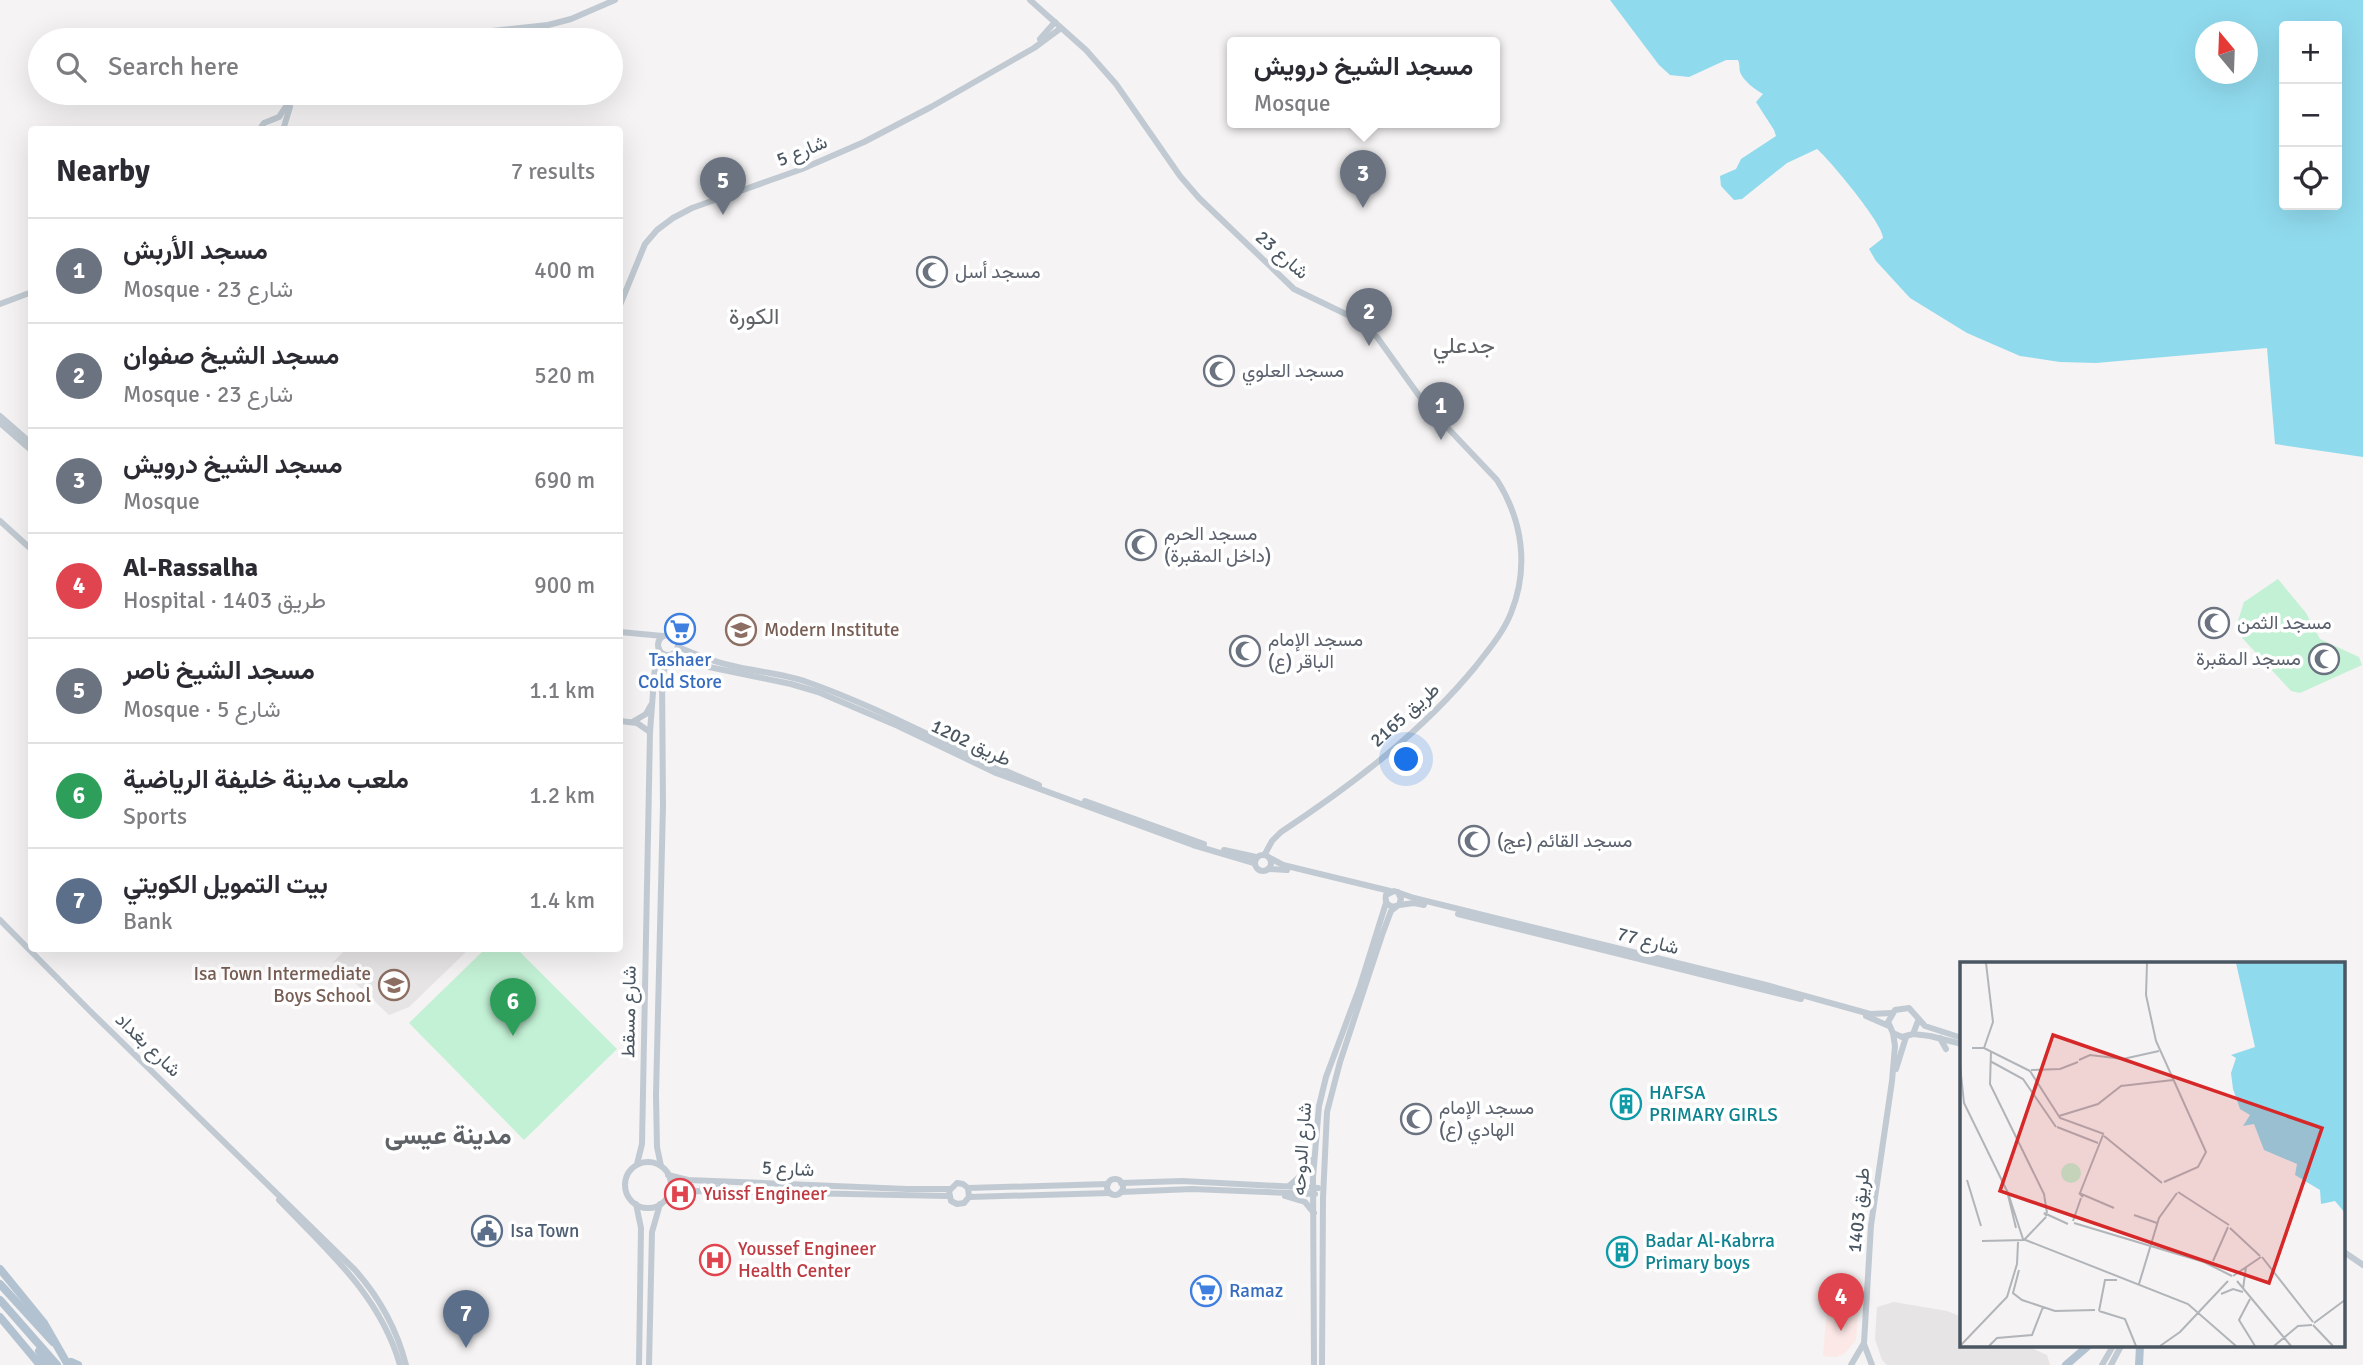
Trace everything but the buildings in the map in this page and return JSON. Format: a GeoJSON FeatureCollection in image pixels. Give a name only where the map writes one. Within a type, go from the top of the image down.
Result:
{"type":"FeatureCollection","features":[{"type":"Feature","properties":{"kind":"main road"},"geometry":{"type":"LineString","coordinates":[[0,1269],[73,1364]]}},
{"type":"Feature","properties":{"kind":"main road"},"geometry":{"type":"LineString","coordinates":[[0,1284],[73,1364]]}},
{"type":"Feature","properties":{"kind":"main road"},"geometry":{"type":"LineString","coordinates":[[0,1300],[57,1365]]}},
{"type":"Feature","properties":{"kind":"main road"},"geometry":{"type":"LineString","coordinates":[[0,1317],[40,1365]]}},
{"type":"Feature","properties":{"kind":"main road"},"geometry":{"type":"LineString","coordinates":[[15,1317],[48,1365]]}},
{"type":"Feature","properties":{"kind":"main road"},"geometry":{"type":"LineString","coordinates":[[2066,1365],[2086,1348]]}},
{"type":"Feature","properties":{"kind":"street"},"geometry":{"type":"LineString","coordinates":[[520,28],[571,19],[615,0]]}},
{"type":"Feature","properties":{"kind":"street","name":"شارع 23"},"geometry":{"type":"LineString","coordinates":[[1030,0],[1086,50],[1116,84],[1189,187],[1252,251],[1294,289],[1353,318],[1377,337],[1425,404],[1487,468],[1506,494],[1519,529],[1521,564]]}},
{"type":"Feature","properties":{"kind":"street","name":"شارع 5"},"geometry":{"type":"LineString","coordinates":[[1028,50],[1055,22]]}},
{"type":"Feature","properties":{"kind":"street","name":"شارع 5"},"geometry":{"type":"LineString","coordinates":[[623,298],[645,244],[673,218],[692,208],[779,178],[851,148],[931,107],[1028,50],[1061,27]]}},
{"type":"Feature","properties":{"kind":"street"},"geometry":{"type":"LineString","coordinates":[[262,126],[282,114],[287,105]]}},
{"type":"Feature","properties":{"kind":"street"},"geometry":{"type":"LineString","coordinates":[[284,126],[291,105]]}},
{"type":"Feature","properties":{"kind":"street"},"geometry":{"type":"LineString","coordinates":[[271,122],[280,126]]}},
{"type":"Feature","properties":{"kind":"street"},"geometry":{"type":"LineString","coordinates":[[0,304],[28,294]]}},
{"type":"Feature","properties":{"kind":"street"},"geometry":{"type":"LineString","coordinates":[[0,416],[28,440]]}},
{"type":"Feature","properties":{"kind":"street"},"geometry":{"type":"LineString","coordinates":[[0,424],[28,448]]}},
{"type":"Feature","properties":{"kind":"street"},"geometry":{"type":"LineString","coordinates":[[0,521],[28,546]]}},
{"type":"Feature","properties":{"kind":"street","name":"طريق 2165"},"geometry":{"type":"LineString","coordinates":[[1268,856],[1276,836],[1396,747],[1459,687],[1502,630],[1517,593],[1521,564]]}},
{"type":"Feature","properties":{"kind":"street"},"geometry":{"type":"LineString","coordinates":[[623,632],[674,637],[673,652],[639,634]]}},
{"type":"Feature","properties":{"kind":"street"},"geometry":{"type":"LineString","coordinates":[[659,646],[663,636]]}},
{"type":"Feature","properties":{"kind":"street","name":"شارع مسقط"},"geometry":{"type":"LineString","coordinates":[[637,1164],[642,1144],[650,732],[659,646]]}},
{"type":"Feature","properties":{"kind":"street","name":"شارع مسقط"},"geometry":{"type":"LineString","coordinates":[[661,1166],[657,1147],[656,1095],[663,805],[662,678],[673,652]]}},
{"type":"Feature","properties":{"kind":"street","name":"طريق 1202"},"geometry":{"type":"LineString","coordinates":[[673,652],[808,683],[1047,788],[1255,860]]}},
{"type":"Feature","properties":{"kind":"street","name":"طريق 1202"},"geometry":{"type":"LineString","coordinates":[[673,652],[728,672],[818,692],[898,726],[996,773],[1193,845],[1255,860]]}},
{"type":"Feature","properties":{"kind":"street"},"geometry":{"type":"LineString","coordinates":[[728,672],[744,673],[750,669]]}},
{"type":"Feature","properties":{"kind":"street"},"geometry":{"type":"LineString","coordinates":[[632,721],[646,714],[652,705]]}},
{"type":"Feature","properties":{"kind":"street"},"geometry":{"type":"LineString","coordinates":[[623,721],[642,725],[650,732]]}},
{"type":"Feature","properties":{"kind":"street"},"geometry":{"type":"LineString","coordinates":[[1268,869],[1271,864],[1268,856],[1255,860],[1260,871],[1282,869],[1373,892],[1391,906],[1397,906],[1401,899],[1395,891],[1386,895],[1386,902]]}},
{"type":"Feature","properties":{"kind":"street","name":"شارع 77"},"geometry":{"type":"LineString","coordinates":[[1268,856],[1283,865],[1766,985],[1870,1014],[1892,1013]]}},
{"type":"Feature","properties":{"kind":"street","name":"شارع الدوحه"},"geometry":{"type":"LineString","coordinates":[[1314,1365],[1314,1152],[1319,1106],[1326,1077],[1360,986],[1386,902]]}},
{"type":"Feature","properties":{"kind":"street","name":"شارع 77"},"geometry":{"type":"LineString","coordinates":[[1397,906],[1419,903],[1869,1017],[1891,1030]]}},
{"type":"Feature","properties":{"kind":"street","name":"شارع الدوحه"},"geometry":{"type":"LineString","coordinates":[[1322,1365],[1323,1191],[1328,1107],[1382,935],[1391,911],[1397,906]]}},
{"type":"Feature","properties":{"kind":"street","name":"شارع بغداد"},"geometry":{"type":"LineString","coordinates":[[0,920],[28,948]]}},
{"type":"Feature","properties":{"kind":"street","name":"شارع بغداد"},"geometry":{"type":"LineString","coordinates":[[32,952],[365,1281],[389,1318],[407,1365]]}},
{"type":"Feature","properties":{"kind":"street"},"geometry":{"type":"LineString","coordinates":[[1909,1036],[1917,1028],[1916,1014],[1909,1008],[1900,1008],[1892,1013],[1891,1030],[1909,1036],[1940,1038],[1960,1043]]}},
{"type":"Feature","properties":{"kind":"street"},"geometry":{"type":"LineString","coordinates":[[1918,1021],[1932,1030],[1960,1037]]}},
{"type":"Feature","properties":{"kind":"street","name":"طريق 1403"},"geometry":{"type":"LineString","coordinates":[[1872,1365],[1864,1343],[1871,1225],[1892,1081],[1895,1046],[1891,1030]]}},
{"type":"Feature","properties":{"kind":"street","name":"طريق 1403"},"geometry":{"type":"LineString","coordinates":[[1892,1081],[1909,1036]]}},
{"type":"Feature","properties":{"kind":"street"},"geometry":{"type":"LineString","coordinates":[[1940,1038],[1946,1049]]}},
{"type":"Feature","properties":{"kind":"street"},"geometry":{"type":"LineString","coordinates":[[1288,1186],[1305,1172],[1314,1152]]}},
{"type":"Feature","properties":{"kind":"street"},"geometry":{"type":"LineString","coordinates":[[649,1365],[652,1232],[660,1204],[668,1195],[670,1183],[661,1166],[650,1162],[637,1164],[628,1174],[625,1184],[627,1195],[636,1204],[648,1207],[660,1204]]}},
{"type":"Feature","properties":{"kind":"street","name":"شارع 5"},"geometry":{"type":"LineString","coordinates":[[668,1175],[688,1180],[949,1192]]}},
{"type":"Feature","properties":{"kind":"street"},"geometry":{"type":"LineString","coordinates":[[968,1188],[969,1197],[964,1203],[957,1204],[951,1200],[949,1192],[957,1183],[968,1188],[1108,1184],[1114,1180],[1121,1183],[1182,1181],[1288,1186],[1314,1191]]}},
{"type":"Feature","properties":{"kind":"street"},"geometry":{"type":"LineString","coordinates":[[698,1191],[705,1187],[719,1187],[725,1182]]}},
{"type":"Feature","properties":{"kind":"street"},"geometry":{"type":"LineString","coordinates":[[1121,1183],[1121,1192]]}},
{"type":"Feature","properties":{"kind":"street"},"geometry":{"type":"LineString","coordinates":[[1108,1184],[1110,1193]]}},
{"type":"Feature","properties":{"kind":"street"},"geometry":{"type":"LineString","coordinates":[[969,1197],[1116,1195],[1121,1192],[1192,1189],[1273,1193],[1323,1191]]}},
{"type":"Feature","properties":{"kind":"street","name":"شارع 5"},"geometry":{"type":"LineString","coordinates":[[668,1195],[698,1191],[949,1192]]}},
{"type":"Feature","properties":{"kind":"street","name":"شارع بغداد"},"geometry":{"type":"LineString","coordinates":[[275,1193],[359,1283],[383,1320],[400,1365]]}},
{"type":"Feature","properties":{"kind":"street"},"geometry":{"type":"LineString","coordinates":[[1273,1193],[1305,1202],[1314,1214]]}},
{"type":"Feature","properties":{"kind":"street"},"geometry":{"type":"LineString","coordinates":[[636,1204],[641,1228],[639,1365]]}},
{"type":"Feature","properties":{"kind":"street"},"geometry":{"type":"LineString","coordinates":[[2346,1253],[2363,1265]]}},
{"type":"Feature","properties":{"kind":"street","name":"طريق 1403"},"geometry":{"type":"LineString","coordinates":[[1851,1365],[1864,1343]]}},
{"type":"Feature","properties":{"kind":"street"},"geometry":{"type":"LineString","coordinates":[[2102,1365],[2112,1348]]}},
{"type":"Feature","properties":{"kind":"street"},"geometry":{"type":"LineString","coordinates":[[2112,1365],[2120,1348]]}},
{"type":"Feature","properties":{"kind":"shaded area","name":"Isa Town Intermediate Boys School"},"geometry":{"type":"Polygon","coordinates":[[[343,952],[466,952],[409,1007],[389,1015],[333,962],[343,952]]]}},
{"type":"Feature","properties":{"kind":"shaded area"},"geometry":{"type":"Polygon","coordinates":[[[1828,1297],[1859,1300],[1856,1340],[1844,1354],[1836,1357],[1823,1356],[1828,1297]]]}},
{"type":"Feature","properties":{"kind":"shaded area"},"geometry":{"type":"Polygon","coordinates":[[[1894,1302],[1947,1311],[1960,1316],[1960,1348],[2031,1348],[2047,1355],[2050,1365],[1887,1365],[1882,1360],[1875,1339],[1877,1307],[1894,1302]]]}},
{"type":"Feature","properties":{"kind":"green space"},"geometry":{"type":"Polygon","coordinates":[[[2278,579],[2306,613],[2320,639],[2359,657],[2362,665],[2300,693],[2291,691],[2235,630],[2244,602],[2278,579]]]}},
{"type":"Feature","properties":{"kind":"green space"},"geometry":{"type":"Polygon","coordinates":[[[482,952],[520,952],[617,1049],[524,1140],[409,1023],[482,952]]]}},
{"type":"Feature","properties":{"kind":"water"},"geometry":{"type":"Polygon","coordinates":[[[1610,0],[2363,0],[2363,457],[2275,444],[2267,348],[2096,363],[2060,362],[2020,356],[1967,333],[1910,298],[1876,261],[1869,249],[1883,238],[1881,231],[1855,192],[1817,149],[1787,163],[1742,199],[1734,200],[1721,186],[1720,176],[1736,169],[1741,159],[1776,136],[1756,102],[1763,94],[1744,79],[1738,60],[1726,60],[1689,77],[1670,75],[1659,65],[1610,0]]]}},
{"type":"Feature","properties":{"kind":"place","name":"مسجد الشيخ درويش"},"geometry":{"type":"Point","coordinates":[1363,208]}},
{"type":"Feature","properties":{"kind":"place","name":"مسجد الشيخ ناصر"},"geometry":{"type":"Point","coordinates":[723,215]}},
{"type":"Feature","properties":{"kind":"place","name":"مسجد أسل"},"geometry":{"type":"Point","coordinates":[932,272]}},
{"type":"Feature","properties":{"kind":"place","name":"مسجد الشيخ صفوان"},"geometry":{"type":"Point","coordinates":[1369,346]}},
{"type":"Feature","properties":{"kind":"place","name":"مسجد العلوي"},"geometry":{"type":"Point","coordinates":[1219,371]}},
{"type":"Feature","properties":{"kind":"place","name":"مسجد الأربش"},"geometry":{"type":"Point","coordinates":[1441,440]}},
{"type":"Feature","properties":{"kind":"place","name":"مسجد الحرم (داخل المقبرة)"},"geometry":{"type":"Point","coordinates":[1141,545]}},
{"type":"Feature","properties":{"kind":"place","name":"مسجد الثمن"},"geometry":{"type":"Point","coordinates":[2214,623]}},
{"type":"Feature","properties":{"kind":"place","name":"Tashaer Cold Store"},"geometry":{"type":"Point","coordinates":[680,629]}},
{"type":"Feature","properties":{"kind":"place","name":"Modern Institute"},"geometry":{"type":"Point","coordinates":[741,630]}},
{"type":"Feature","properties":{"kind":"place","name":"مسجد الإمام الباقر (ع)"},"geometry":{"type":"Point","coordinates":[1245,651]}},
{"type":"Feature","properties":{"kind":"place","name":"مسجد المقبرة"},"geometry":{"type":"Point","coordinates":[2324,659]}},
{"type":"Feature","properties":{"kind":"place","name":"مسجد القائم (عج)"},"geometry":{"type":"Point","coordinates":[1474,841]}},
{"type":"Feature","properties":{"kind":"place","name":"Isa Town Intermediate Boys School"},"geometry":{"type":"Point","coordinates":[394,985]}},
{"type":"Feature","properties":{"kind":"place","name":"ملعب مدينة خليفة الرياضية"},"geometry":{"type":"Point","coordinates":[513,1036]}},
{"type":"Feature","properties":{"kind":"place","name":"HAFSA PRIMARY GIRLS"},"geometry":{"type":"Point","coordinates":[1626,1104]}},
{"type":"Feature","properties":{"kind":"place","name":"مسجد الإمام الهادي (ع)"},"geometry":{"type":"Point","coordinates":[1416,1119]}},
{"type":"Feature","properties":{"kind":"place","name":"Yuissf Engineer"},"geometry":{"type":"Point","coordinates":[680,1194]}},
{"type":"Feature","properties":{"kind":"place","name":"Isa Town"},"geometry":{"type":"Point","coordinates":[487,1231]}},
{"type":"Feature","properties":{"kind":"place","name":"Badar Al-Kabrra Primary boys"},"geometry":{"type":"Point","coordinates":[1622,1252]}},
{"type":"Feature","properties":{"kind":"place","name":"Youssef Engineer Health Center"},"geometry":{"type":"Point","coordinates":[715,1260]}},
{"type":"Feature","properties":{"kind":"place","name":"Ramaz"},"geometry":{"type":"Point","coordinates":[1206,1291]}},
{"type":"Feature","properties":{"kind":"place","name":"Al-Rassalha"},"geometry":{"type":"Point","coordinates":[1841,1331]}},
{"type":"Feature","properties":{"kind":"place","name":"بيت التمويل الكويتي"},"geometry":{"type":"Point","coordinates":[466,1348]}},
{"type":"Feature","properties":{"kind":"district","name":"الكورة"},"geometry":{"type":"Point","coordinates":[754,316]}},
{"type":"Feature","properties":{"kind":"district","name":"جدعلي"},"geometry":{"type":"Point","coordinates":[1464,345]}},
{"type":"Feature","properties":{"kind":"district","name":"مدينة عيسى"},"geometry":{"type":"Point","coordinates":[448,1136]}}]}
